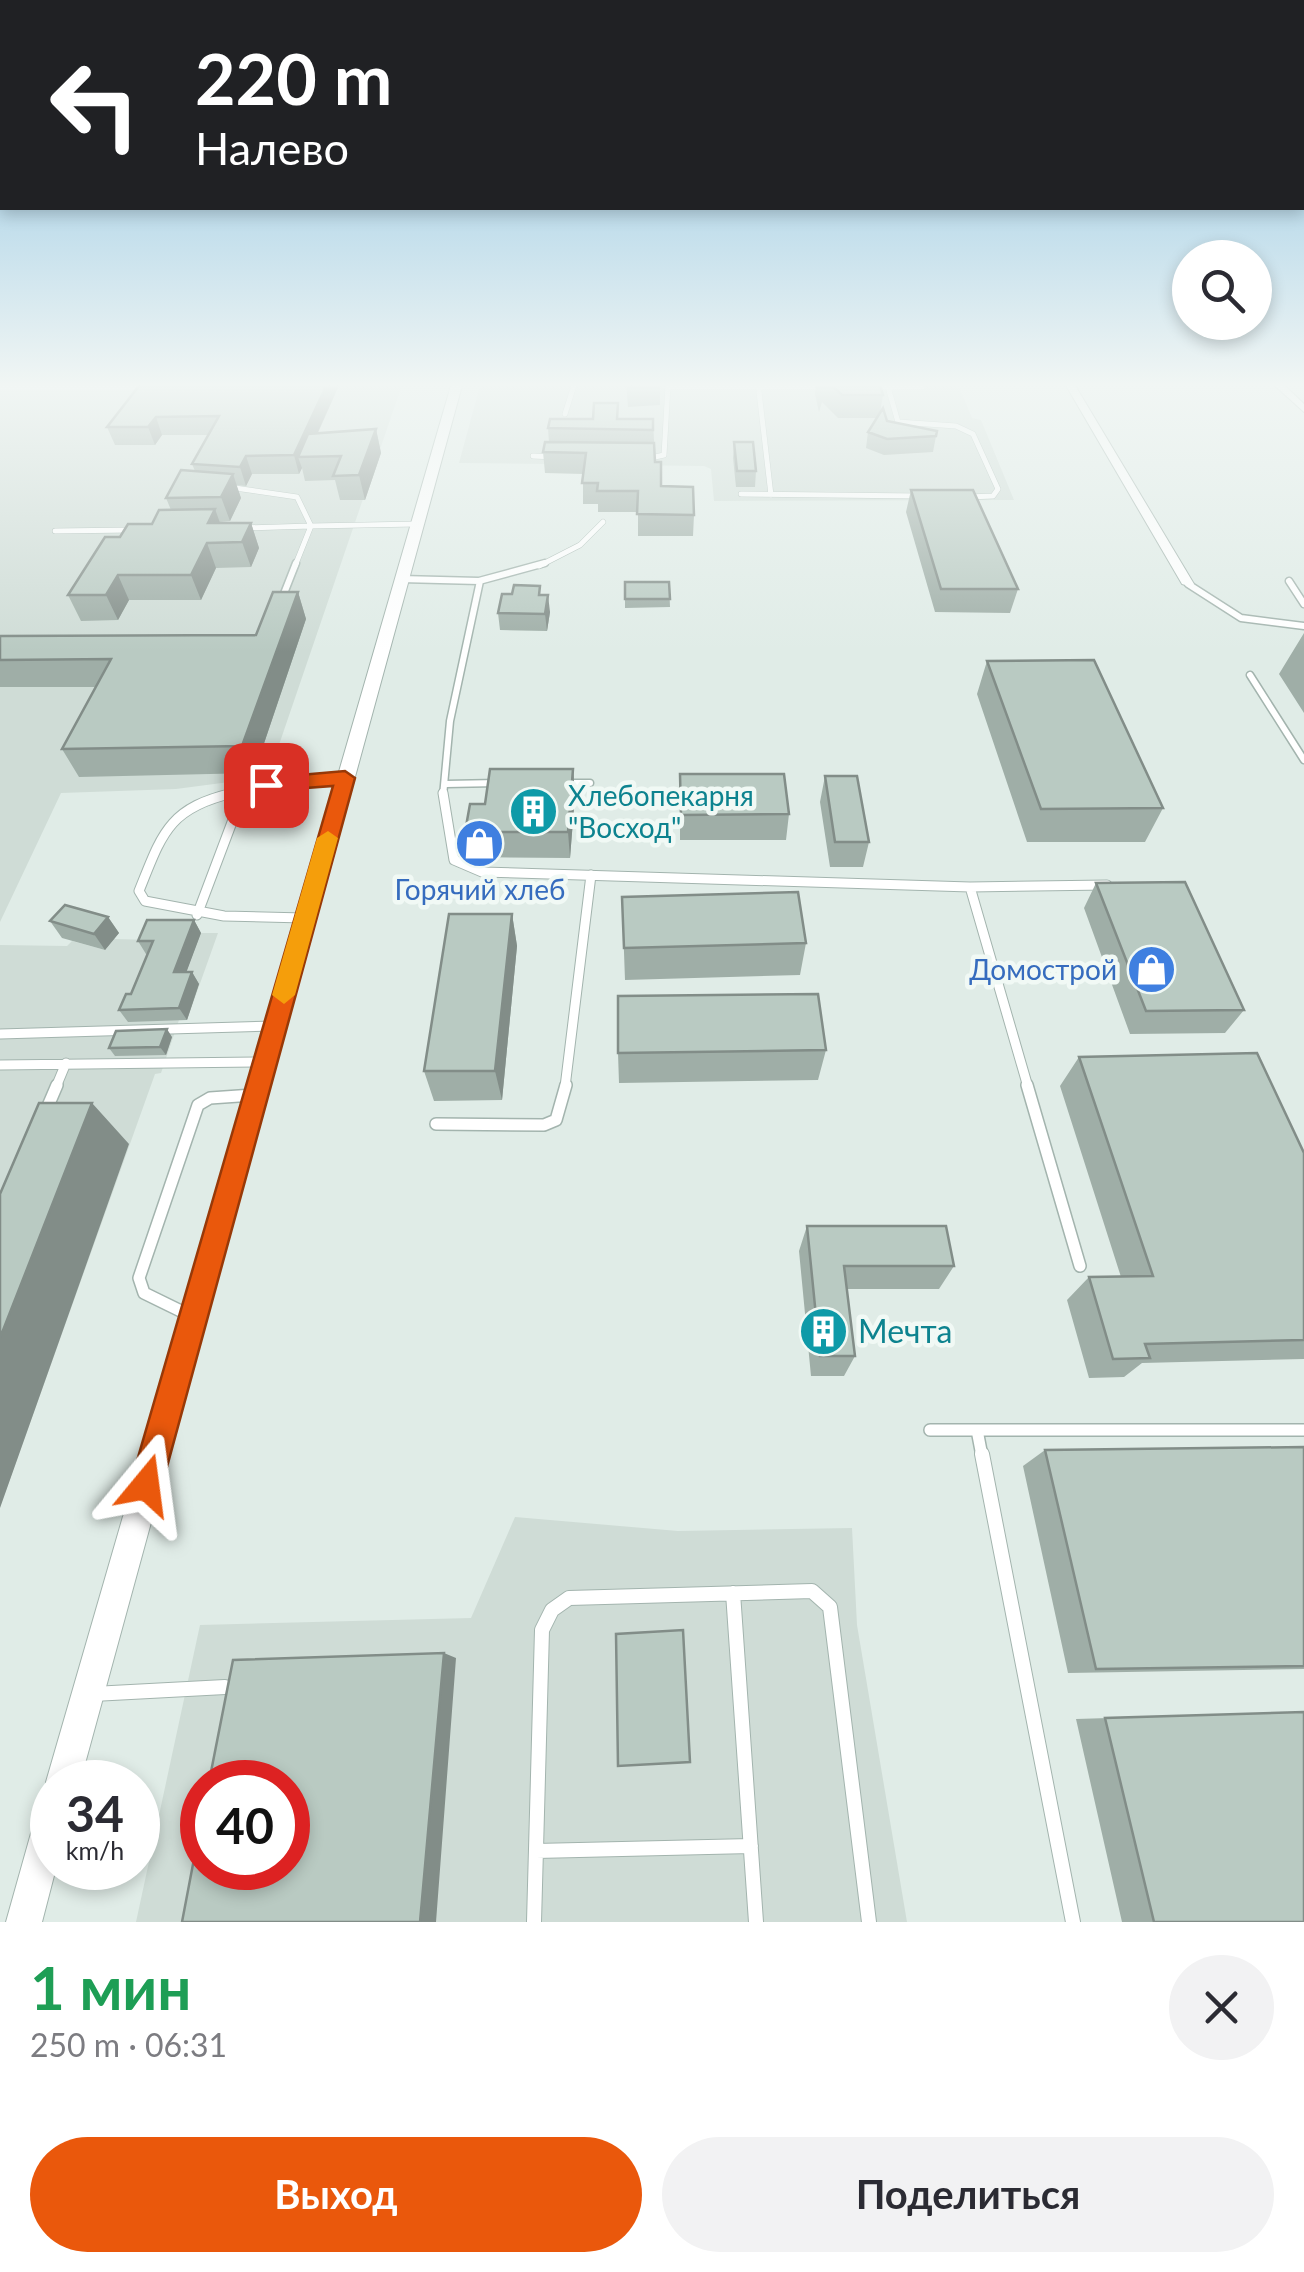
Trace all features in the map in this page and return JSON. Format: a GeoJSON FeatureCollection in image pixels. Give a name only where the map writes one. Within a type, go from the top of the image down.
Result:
{"type":"FeatureCollection","features":[{"type":"Feature","properties":{"kind":"street"},"geometry":{"type":"LineString","coordinates":[[69,1760],[432,472]]}},
{"type":"Feature","properties":{"kind":"street"},"geometry":{"type":"LineString","coordinates":[[1121,472],[1188,584]]}},
{"type":"Feature","properties":{"kind":"street"},"geometry":{"type":"LineString","coordinates":[[24,1922],[33,1890]]}},
{"type":"Feature","properties":{"kind":"lane"},"geometry":{"type":"LineString","coordinates":[[768,472],[771,495]]}},
{"type":"Feature","properties":{"kind":"lane"},"geometry":{"type":"LineString","coordinates":[[948,497],[987,497],[997,492],[990,472]]}},
{"type":"Feature","properties":{"kind":"lane"},"geometry":{"type":"LineString","coordinates":[[220,486],[297,496],[311,526],[283,596]]}},
{"type":"Feature","properties":{"kind":"lane"},"geometry":{"type":"LineString","coordinates":[[740,494],[928,496]]}},
{"type":"Feature","properties":{"kind":"lane"},"geometry":{"type":"LineString","coordinates":[[401,579],[480,581],[571,550],[592,538],[602,522]]}},
{"type":"Feature","properties":{"kind":"lane"},"geometry":{"type":"LineString","coordinates":[[235,528],[417,524]]}},
{"type":"Feature","properties":{"kind":"lane"},"geometry":{"type":"LineString","coordinates":[[55,532],[140,530]]}},
{"type":"Feature","properties":{"kind":"lane"},"geometry":{"type":"LineString","coordinates":[[480,581],[446,743],[449,848],[454,860],[466,868],[591,876],[970,887],[1129,885]]}},
{"type":"Feature","properties":{"kind":"lane"},"geometry":{"type":"LineString","coordinates":[[1289,581],[1304,604]]}},
{"type":"Feature","properties":{"kind":"lane"},"geometry":{"type":"LineString","coordinates":[[1188,584],[1241,618],[1304,626]]}},
{"type":"Feature","properties":{"kind":"lane"},"geometry":{"type":"LineString","coordinates":[[1250,675],[1304,760]]}},
{"type":"Feature","properties":{"kind":"lane"},"geometry":{"type":"LineString","coordinates":[[305,918],[228,920],[145,902],[139,891],[168,823],[244,789],[345,778]]}},
{"type":"Feature","properties":{"kind":"lane"},"geometry":{"type":"LineString","coordinates":[[446,784],[518,783]]}},
{"type":"Feature","properties":{"kind":"lane"},"geometry":{"type":"LineString","coordinates":[[554,783],[590,783]]}},
{"type":"Feature","properties":{"kind":"lane"},"geometry":{"type":"LineString","coordinates":[[198,915],[244,789]]}},
{"type":"Feature","properties":{"kind":"lane"},"geometry":{"type":"LineString","coordinates":[[436,1124],[544,1125],[556,1120],[563,1106],[591,876]]}},
{"type":"Feature","properties":{"kind":"lane"},"geometry":{"type":"LineString","coordinates":[[970,887],[1080,1266]]}},
{"type":"Feature","properties":{"kind":"lane"},"geometry":{"type":"LineString","coordinates":[[0,1034],[275,1026]]}},
{"type":"Feature","properties":{"kind":"lane"},"geometry":{"type":"LineString","coordinates":[[0,1065],[265,1062]]}},
{"type":"Feature","properties":{"kind":"lane"},"geometry":{"type":"LineString","coordinates":[[39,1129],[66,1064]]}},
{"type":"Feature","properties":{"kind":"lane"},"geometry":{"type":"LineString","coordinates":[[194,1317],[144,1293],[139,1278],[198,1105],[210,1098],[256,1095]]}},
{"type":"Feature","properties":{"kind":"lane"},"geometry":{"type":"LineString","coordinates":[[930,1430],[1304,1430]]}},
{"type":"Feature","properties":{"kind":"lane"},"geometry":{"type":"LineString","coordinates":[[977,1430],[1073,1922]]}},
{"type":"Feature","properties":{"kind":"lane"},"geometry":{"type":"LineString","coordinates":[[534,1922],[542,1630],[552,1610],[569,1598],[812,1591],[830,1607],[869,1922]]}},
{"type":"Feature","properties":{"kind":"lane"},"geometry":{"type":"LineString","coordinates":[[733,1593],[756,1922]]}},
{"type":"Feature","properties":{"kind":"lane"},"geometry":{"type":"LineString","coordinates":[[88,1694],[225,1687]]}},
{"type":"Feature","properties":{"kind":"lane"},"geometry":{"type":"LineString","coordinates":[[536,1851],[751,1846]]}},
{"type":"Feature","properties":{"kind":"shaded area"},"geometry":{"type":"Polygon","coordinates":[[[0,472],[372,472],[268,777],[176,789],[61,793],[0,922],[0,472]]]}},
{"type":"Feature","properties":{"kind":"shaded area"},"geometry":{"type":"Polygon","coordinates":[[[711,472],[1002,472],[1014,500],[714,501],[711,472]]]}},
{"type":"Feature","properties":{"kind":"shaded area"},"geometry":{"type":"Polygon","coordinates":[[[201,933],[218,933],[187,1020],[179,1020],[161,1073],[155,1074],[0,1507],[0,945],[67,946],[72,941],[105,950],[114,939],[152,940],[193,954],[201,933]]]}},
{"type":"Feature","properties":{"kind":"shaded area"},"geometry":{"type":"Polygon","coordinates":[[[515,1517],[678,1531],[852,1528],[857,1625],[907,1922],[136,1922],[143,1890],[160,1890],[160,1811],[200,1625],[471,1618],[515,1517]]]}},
{"type":"Feature","properties":{"kind":"building"},"geometry":{"type":"Polygon","coordinates":[[[180,472],[233,474],[221,497],[166,498],[180,472]]]}},
{"type":"Feature","properties":{"kind":"building"},"geometry":{"type":"Polygon","coordinates":[[[335,472],[360,472],[359,475],[333,476],[335,472]]]}},
{"type":"Feature","properties":{"kind":"building"},"geometry":{"type":"Polygon","coordinates":[[[584,472],[661,472],[661,486],[693,487],[694,515],[637,514],[638,491],[597,491],[598,483],[582,483],[584,472]]]}},
{"type":"Feature","properties":{"kind":"building"},"geometry":{"type":"Polygon","coordinates":[[[911,490],[973,490],[1018,589],[941,589],[911,490]]]}},
{"type":"Feature","properties":{"kind":"building"},"geometry":{"type":"Polygon","coordinates":[[[215,509],[208,523],[251,523],[242,542],[207,543],[191,575],[118,575],[106,595],[68,595],[105,537],[120,537],[128,524],[152,524],[159,510],[215,509]]]}},
{"type":"Feature","properties":{"kind":"building"},"geometry":{"type":"Polygon","coordinates":[[[625,582],[669,582],[670,599],[625,599],[625,582]]]}},
{"type":"Feature","properties":{"kind":"building"},"geometry":{"type":"Polygon","coordinates":[[[514,585],[540,586],[539,595],[548,595],[545,614],[498,613],[502,594],[512,594],[514,585]]]}},
{"type":"Feature","properties":{"kind":"building"},"geometry":{"type":"Polygon","coordinates":[[[273,592],[298,592],[242,746],[62,749],[111,659],[0,660],[0,636],[256,635],[273,592]]]}},
{"type":"Feature","properties":{"kind":"building"},"geometry":{"type":"Polygon","coordinates":[[[1094,660],[1163,808],[1041,809],[987,661],[1094,660]]]}},
{"type":"Feature","properties":{"kind":"building"},"geometry":{"type":"Polygon","coordinates":[[[490,769],[573,769],[568,832],[465,832],[470,804],[485,804],[490,769]]]}},
{"type":"Feature","properties":{"kind":"building"},"geometry":{"type":"Polygon","coordinates":[[[680,774],[784,774],[789,814],[681,815],[680,774]]]}},
{"type":"Feature","properties":{"kind":"building"},"geometry":{"type":"Polygon","coordinates":[[[825,776],[857,776],[869,842],[835,842],[825,776]]]}},
{"type":"Feature","properties":{"kind":"building"},"geometry":{"type":"Polygon","coordinates":[[[1185,882],[1244,1010],[1146,1011],[1096,883],[1185,882]]]}},
{"type":"Feature","properties":{"kind":"building"},"geometry":{"type":"Polygon","coordinates":[[[798,892],[806,943],[624,948],[622,897],[798,892]]]}},
{"type":"Feature","properties":{"kind":"building"},"geometry":{"type":"Polygon","coordinates":[[[65,905],[108,917],[94,934],[50,921],[65,905]]]}},
{"type":"Feature","properties":{"kind":"building"},"geometry":{"type":"Polygon","coordinates":[[[449,914],[512,914],[495,1071],[424,1071],[449,914]]]}},
{"type":"Feature","properties":{"kind":"building"},"geometry":{"type":"Polygon","coordinates":[[[147,920],[194,920],[174,972],[192,972],[179,1008],[119,1010],[126,994],[131,994],[153,941],[138,941],[147,920]]]}},
{"type":"Feature","properties":{"kind":"building"},"geometry":{"type":"Polygon","coordinates":[[[818,994],[826,1050],[618,1053],[618,996],[818,994]]]}},
{"type":"Feature","properties":{"kind":"building"},"geometry":{"type":"Polygon","coordinates":[[[167,1029],[160,1047],[109,1048],[116,1031],[167,1029]]]}},
{"type":"Feature","properties":{"kind":"building"},"geometry":{"type":"Polygon","coordinates":[[[1257,1053],[1304,1153],[1304,1340],[1145,1344],[1150,1358],[1113,1359],[1089,1277],[1153,1276],[1079,1057],[1257,1053]]]}},
{"type":"Feature","properties":{"kind":"building"},"geometry":{"type":"Polygon","coordinates":[[[39,1103],[92,1103],[0,1338],[0,1194],[39,1103]]]}},
{"type":"Feature","properties":{"kind":"building"},"geometry":{"type":"Polygon","coordinates":[[[807,1226],[946,1226],[954,1266],[844,1266],[855,1356],[820,1356],[807,1226]]]}},
{"type":"Feature","properties":{"kind":"building"},"geometry":{"type":"Polygon","coordinates":[[[1304,1447],[1304,1666],[1096,1669],[1045,1450],[1304,1447]]]}},
{"type":"Feature","properties":{"kind":"building"},"geometry":{"type":"Polygon","coordinates":[[[683,1630],[690,1762],[618,1766],[616,1634],[683,1630]]]}},
{"type":"Feature","properties":{"kind":"building"},"geometry":{"type":"Polygon","coordinates":[[[444,1653],[420,1922],[182,1922],[188,1890],[310,1890],[310,1760],[213,1760],[233,1660],[444,1653]]]}},
{"type":"Feature","properties":{"kind":"building"},"geometry":{"type":"Polygon","coordinates":[[[1304,1712],[1304,1922],[1154,1922],[1105,1718],[1304,1712]]]}},
{"type":"Feature","properties":{"kind":"slow traffic"},"geometry":{"type":"LineString","coordinates":[[284,995],[328,838]]}},
{"type":"Feature","properties":{"kind":"place","name":"Хлебопекарня \"Восход\""},"geometry":{"type":"Point","coordinates":[533,812]}},
{"type":"Feature","properties":{"kind":"place","name":"Горячий хлеб"},"geometry":{"type":"Point","coordinates":[480,843]}},
{"type":"Feature","properties":{"kind":"place","name":"Домострой"},"geometry":{"type":"Point","coordinates":[1152,970]}},
{"type":"Feature","properties":{"kind":"place","name":"Мечта"},"geometry":{"type":"Point","coordinates":[823,1332]}},
{"type":"Feature","properties":{"kind":"route"},"geometry":{"type":"LineString","coordinates":[[146,1485],[345,778],[266,785]]}}]}
